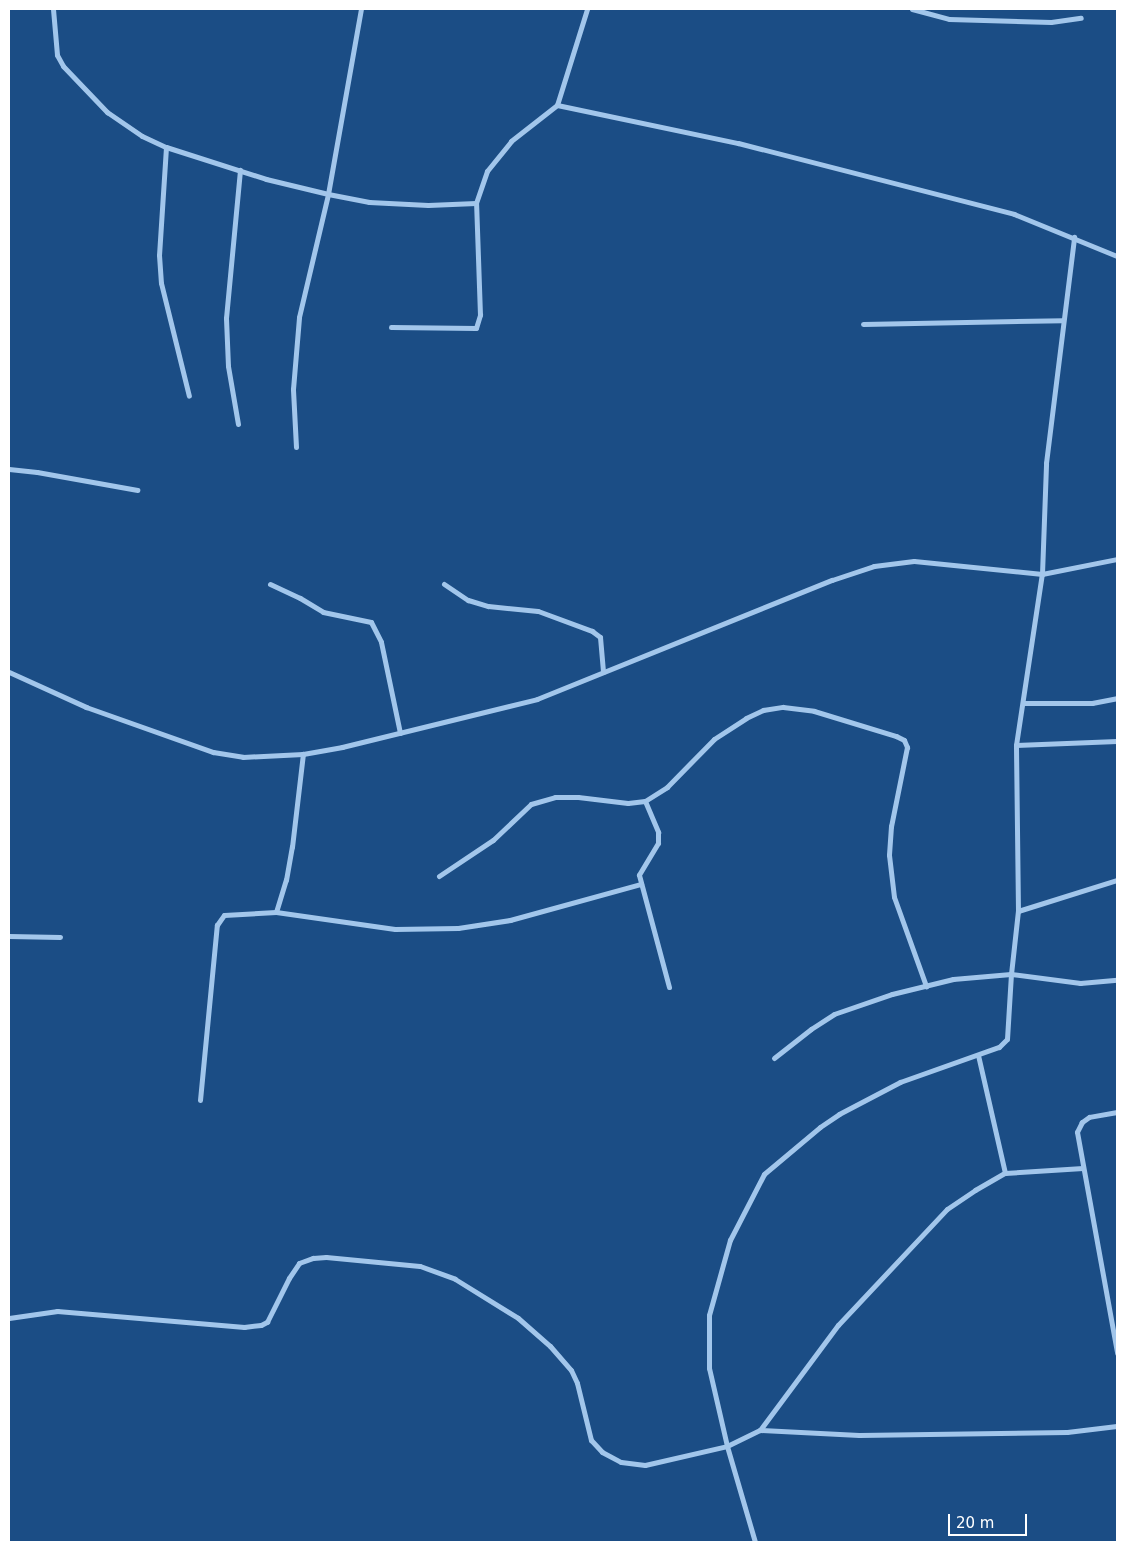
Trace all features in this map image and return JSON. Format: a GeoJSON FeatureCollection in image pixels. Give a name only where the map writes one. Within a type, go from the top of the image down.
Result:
{"type":"FeatureCollection","features":[{"type":"Feature","properties":{"kind":"street"},"geometry":{"type":"LineString","coordinates":[[53,9],[57,55],[63,66],[107,112],[142,136],[166,147],[274,181],[328,194],[369,202],[476,203]]}},
{"type":"Feature","properties":{"kind":"street"},"geometry":{"type":"LineString","coordinates":[[296,447],[293,389],[299,317],[328,194],[361,9]]}},
{"type":"Feature","properties":{"kind":"street"},"geometry":{"type":"LineString","coordinates":[[391,327],[476,328],[480,315],[476,203],[487,171],[511,141],[557,105],[587,9]]}},
{"type":"Feature","properties":{"kind":"street"},"geometry":{"type":"LineString","coordinates":[[912,9],[949,19],[1051,22],[1081,18]]}},
{"type":"Feature","properties":{"kind":"street"},"geometry":{"type":"LineString","coordinates":[[557,105],[608,117],[685,131],[877,177],[1014,214],[1117,256]]}},
{"type":"Feature","properties":{"kind":"street"},"geometry":{"type":"LineString","coordinates":[[166,147],[159,255],[161,283],[189,396]]}},
{"type":"Feature","properties":{"kind":"street"},"geometry":{"type":"LineString","coordinates":[[238,424],[228,366],[226,318],[240,170]]}},
{"type":"Feature","properties":{"kind":"street"},"geometry":{"type":"LineString","coordinates":[[755,1542],[727,1446],[709,1368],[709,1315],[730,1240],[764,1174],[798,1144],[839,1114],[900,1082],[999,1048],[1008,1039],[1011,974],[1018,911],[1016,745],[1042,574],[1046,462],[1074,237]]}},
{"type":"Feature","properties":{"kind":"street"},"geometry":{"type":"LineString","coordinates":[[863,324],[1063,320]]}},
{"type":"Feature","properties":{"kind":"street"},"geometry":{"type":"LineString","coordinates":[[9,469],[37,472],[137,490]]}},
{"type":"Feature","properties":{"kind":"street"},"geometry":{"type":"LineString","coordinates":[[9,672],[86,707],[213,752],[243,757],[303,754],[342,747],[537,699],[832,580],[874,566],[914,561],[1042,574],[1117,559]]}},
{"type":"Feature","properties":{"kind":"street"},"geometry":{"type":"LineString","coordinates":[[270,584],[300,598],[323,612],[371,622],[381,642],[400,733]]}},
{"type":"Feature","properties":{"kind":"street"},"geometry":{"type":"LineString","coordinates":[[444,584],[468,600],[488,606],[538,611],[592,631],[600,637],[603,672]]}},
{"type":"Feature","properties":{"kind":"street"},"geometry":{"type":"LineString","coordinates":[[1023,703],[1092,703],[1117,698]]}},
{"type":"Feature","properties":{"kind":"street"},"geometry":{"type":"LineString","coordinates":[[439,876],[493,840],[531,804],[555,797],[578,797],[628,803],[645,801],[667,787],[714,738],[746,718],[763,710],[783,707],[814,710],[904,740],[907,747],[891,826],[889,856],[894,896],[926,986]]}},
{"type":"Feature","properties":{"kind":"street"},"geometry":{"type":"LineString","coordinates":[[1016,745],[1117,741]]}},
{"type":"Feature","properties":{"kind":"street"},"geometry":{"type":"LineString","coordinates":[[276,912],[286,880],[303,754]]}},
{"type":"Feature","properties":{"kind":"street"},"geometry":{"type":"LineString","coordinates":[[645,801],[658,832],[658,838],[654,852],[640,870],[639,875],[670,987]]}},
{"type":"Feature","properties":{"kind":"street"},"geometry":{"type":"LineString","coordinates":[[1018,911],[1117,880]]}},
{"type":"Feature","properties":{"kind":"street"},"geometry":{"type":"LineString","coordinates":[[200,1100],[217,925],[224,915],[276,912],[394,929],[458,928],[510,920],[641,884]]}},
{"type":"Feature","properties":{"kind":"street"},"geometry":{"type":"LineString","coordinates":[[9,936],[60,937]]}},
{"type":"Feature","properties":{"kind":"street"},"geometry":{"type":"LineString","coordinates":[[774,1058],[811,1029],[834,1014],[892,994],[952,980],[1011,974],[1080,983],[1117,980]]}},
{"type":"Feature","properties":{"kind":"street"},"geometry":{"type":"LineString","coordinates":[[978,1055],[1005,1174]]}},
{"type":"Feature","properties":{"kind":"street"},"geometry":{"type":"LineString","coordinates":[[1117,1112],[1089,1117],[1082,1122],[1078,1132],[1117,1353]]}},
{"type":"Feature","properties":{"kind":"street"},"geometry":{"type":"LineString","coordinates":[[9,1318],[57,1311],[244,1327],[261,1325],[267,1322],[294,1270],[299,1264],[306,1261],[326,1257],[420,1266],[455,1279],[518,1318],[550,1346],[574,1376],[591,1440],[602,1452],[621,1462],[645,1465],[727,1446],[760,1430],[838,1325],[907,1249],[947,1209],[975,1190],[1005,1174],[1083,1168]]}},
{"type":"Feature","properties":{"kind":"street"},"geometry":{"type":"LineString","coordinates":[[760,1430],[859,1435],[1067,1432],[1117,1426]]}}]}
